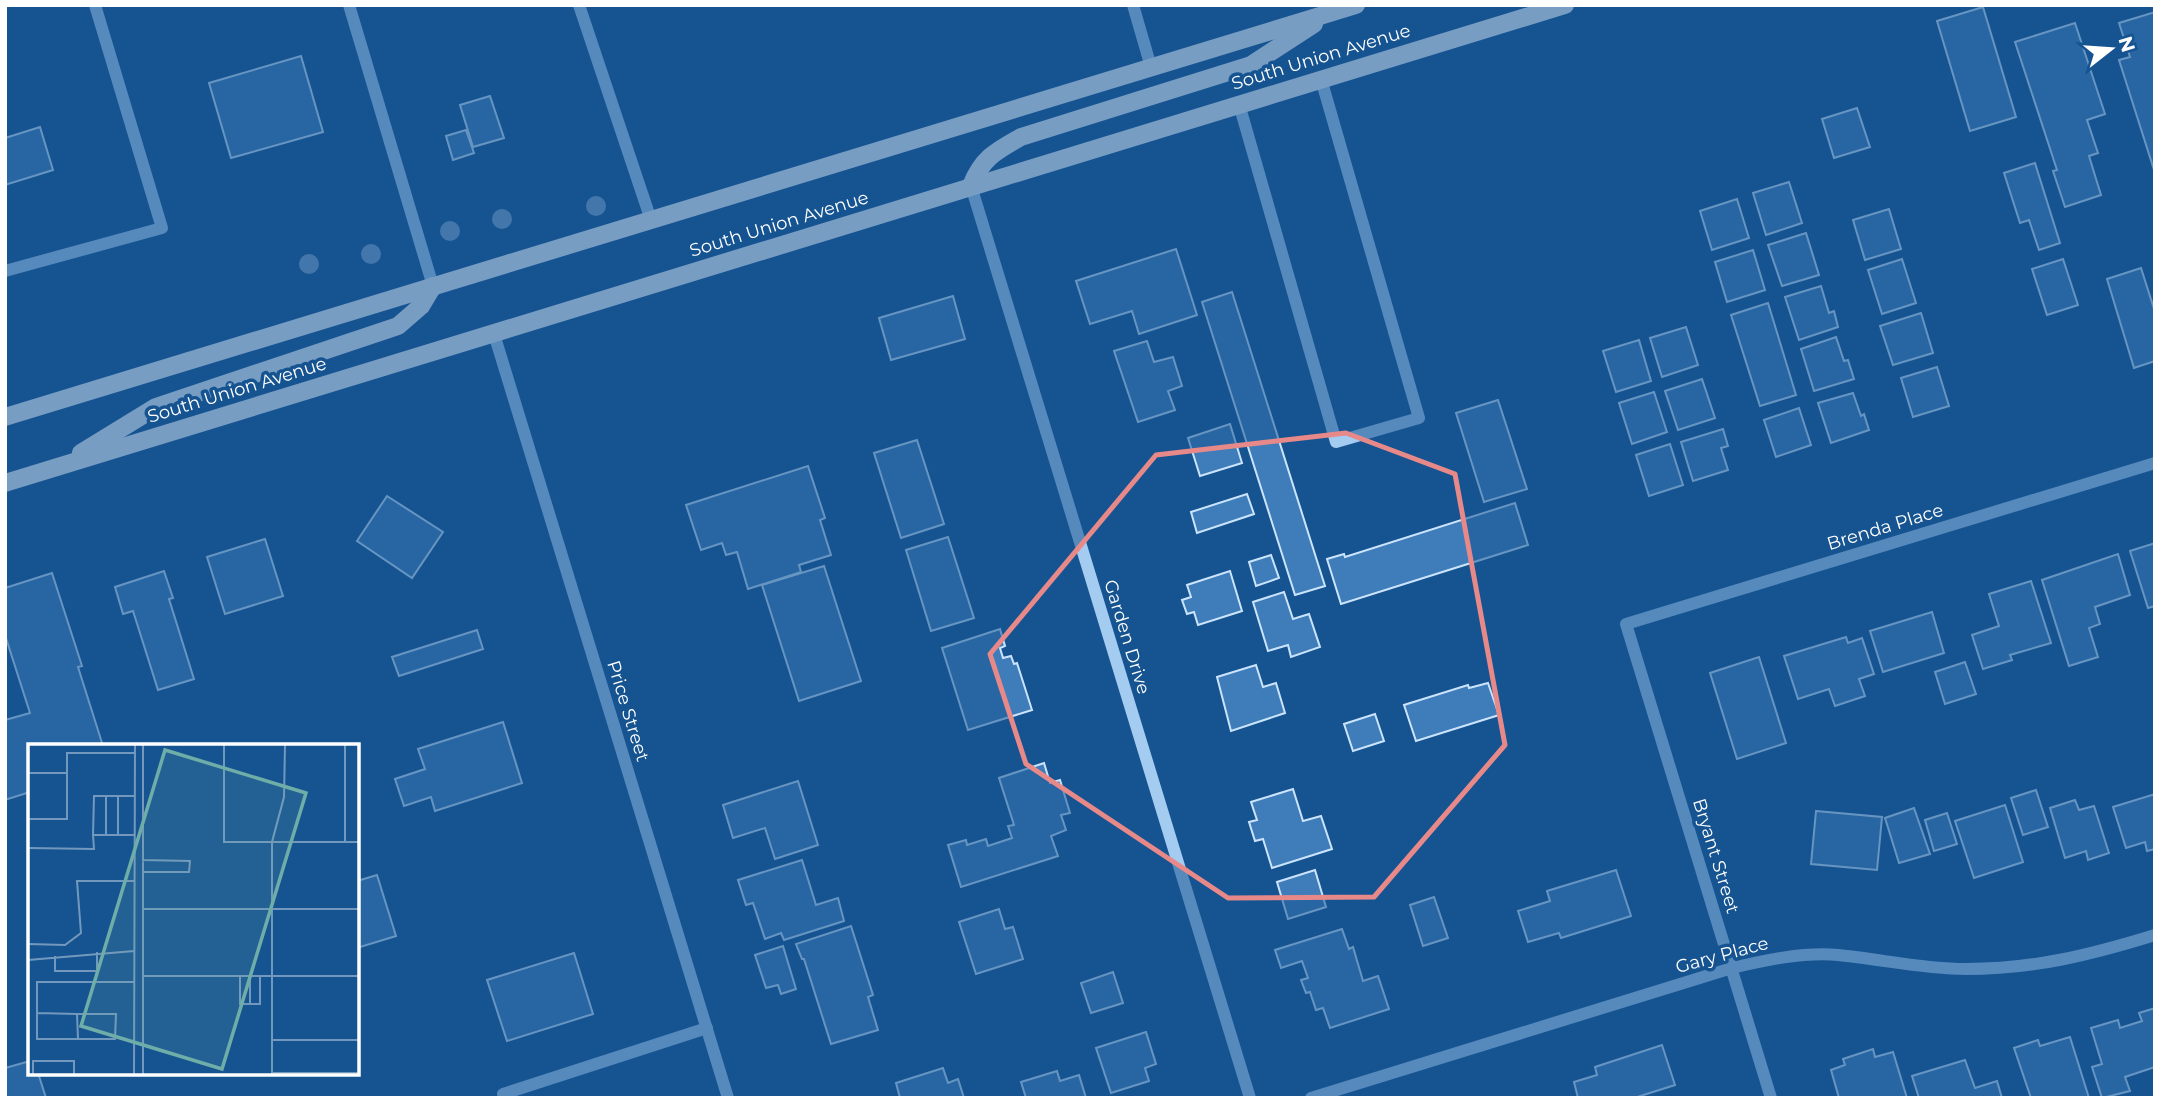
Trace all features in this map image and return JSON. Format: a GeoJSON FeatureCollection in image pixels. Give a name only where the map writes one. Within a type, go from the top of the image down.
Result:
{"type":"FeatureCollection","features":[{"type":"Feature","properties":{"kind":"main road"},"geometry":{"type":"LineString","coordinates":[[5,417],[1356,5]]}},
{"type":"Feature","properties":{"kind":"main road","name":"South Union Avenue"},"geometry":{"type":"LineString","coordinates":[[5,483],[1565,5]]}},
{"type":"Feature","properties":{"kind":"main road"},"geometry":{"type":"LineString","coordinates":[[971,186],[978,168],[993,152],[1021,137],[1251,65],[1332,13]]}},
{"type":"Feature","properties":{"kind":"main road"},"geometry":{"type":"LineString","coordinates":[[57,467],[156,407],[398,326],[422,306],[433,286]]}},
{"type":"Feature","properties":{"kind":"street"},"geometry":{"type":"LineString","coordinates":[[5,271],[162,228],[95,5]]}},
{"type":"Feature","properties":{"kind":"street"},"geometry":{"type":"LineString","coordinates":[[349,5],[433,286]]}},
{"type":"Feature","properties":{"kind":"street"},"geometry":{"type":"LineString","coordinates":[[579,5],[651,220]]}},
{"type":"Feature","properties":{"kind":"street"},"geometry":{"type":"LineString","coordinates":[[1133,5],[1151,67]]}},
{"type":"Feature","properties":{"kind":"street"},"geometry":{"type":"LineString","coordinates":[[1239,104],[1336,442],[1419,418],[1321,79]]}},
{"type":"Feature","properties":{"kind":"street","name":"Garden Drive"},"geometry":{"type":"LineString","coordinates":[[971,186],[1250,1098]]}},
{"type":"Feature","properties":{"kind":"street","name":"Price Street"},"geometry":{"type":"LineString","coordinates":[[494,334],[729,1098]]}},
{"type":"Feature","properties":{"kind":"street","name":"Brenda Place"},"geometry":{"type":"LineString","coordinates":[[1626,624],[2155,463]]}},
{"type":"Feature","properties":{"kind":"street","name":"Bryant Street"},"geometry":{"type":"LineString","coordinates":[[1626,624],[1772,1098]]}},
{"type":"Feature","properties":{"kind":"street","name":"Gary Place"},"geometry":{"type":"LineString","coordinates":[[1311,1098],[1732,968],[1783,957],[1836,955],[1964,969],[2025,966],[2085,956],[2155,935]]}},
{"type":"Feature","properties":{"kind":"street"},"geometry":{"type":"LineString","coordinates":[[505,1098],[503,1094],[707,1028]]}},
{"type":"Feature","properties":{"kind":"highlighted area"},"geometry":{"type":"Polygon","coordinates":[[[1346,433],[1455,474],[1505,745],[1374,897],[1228,898],[1026,764],[990,654],[1156,455],[1346,433]]]}},
{"type":"Feature","properties":{"kind":"building"},"geometry":{"type":"Polygon","coordinates":[[[1983,7],[2016,117],[1970,131],[1937,21],[1983,7]]]}},
{"type":"Feature","properties":{"kind":"building"},"geometry":{"type":"Polygon","coordinates":[[[2155,12],[2155,173],[2119,60],[2130,57],[2119,23],[2155,12]]]}},
{"type":"Feature","properties":{"kind":"building"},"geometry":{"type":"Polygon","coordinates":[[[2075,23],[2105,114],[2087,120],[2098,153],[2089,156],[2101,195],[2065,207],[2053,171],[2057,170],[2015,42],[2075,23]]]}},
{"type":"Feature","properties":{"kind":"building"},"geometry":{"type":"Polygon","coordinates":[[[301,56],[323,132],[231,158],[209,83],[301,56]]]}},
{"type":"Feature","properties":{"kind":"building"},"geometry":{"type":"Polygon","coordinates":[[[490,96],[504,138],[473,147],[460,105],[490,96]]]}},
{"type":"Feature","properties":{"kind":"building"},"geometry":{"type":"Polygon","coordinates":[[[1857,108],[1870,147],[1834,158],[1822,119],[1857,108]]]}},
{"type":"Feature","properties":{"kind":"building"},"geometry":{"type":"Polygon","coordinates":[[[40,127],[53,170],[5,185],[5,138],[40,127]]]}},
{"type":"Feature","properties":{"kind":"building"},"geometry":{"type":"Polygon","coordinates":[[[466,130],[474,153],[453,160],[446,136],[466,130]]]}},
{"type":"Feature","properties":{"kind":"building"},"geometry":{"type":"Polygon","coordinates":[[[2035,163],[2060,243],[2039,250],[2029,220],[2020,223],[2004,173],[2035,163]]]}},
{"type":"Feature","properties":{"kind":"building"},"geometry":{"type":"Polygon","coordinates":[[[1789,182],[1802,223],[1766,235],[1753,193],[1789,182]]]}},
{"type":"Feature","properties":{"kind":"building"},"geometry":{"type":"Polygon","coordinates":[[[1737,199],[1749,238],[1712,250],[1700,211],[1737,199]]]}},
{"type":"Feature","properties":{"kind":"building"},"geometry":{"type":"Polygon","coordinates":[[[1889,209],[1901,249],[1865,260],[1853,220],[1889,209]]]}},
{"type":"Feature","properties":{"kind":"building"},"geometry":{"type":"Polygon","coordinates":[[[1806,233],[1819,275],[1782,286],[1768,245],[1806,233]]]}},
{"type":"Feature","properties":{"kind":"building"},"geometry":{"type":"Polygon","coordinates":[[[1176,249],[1197,315],[1139,334],[1132,311],[1090,324],[1076,281],[1176,249]]]}},
{"type":"Feature","properties":{"kind":"building"},"geometry":{"type":"Polygon","coordinates":[[[1753,250],[1765,290],[1727,302],[1715,262],[1753,250]]]}},
{"type":"Feature","properties":{"kind":"building"},"geometry":{"type":"Polygon","coordinates":[[[1902,259],[1916,303],[1882,314],[1868,270],[1902,259]]]}},
{"type":"Feature","properties":{"kind":"building"},"geometry":{"type":"Polygon","coordinates":[[[2063,259],[2078,305],[2047,315],[2032,269],[2063,259]]]}},
{"type":"Feature","properties":{"kind":"building"},"geometry":{"type":"Polygon","coordinates":[[[2141,268],[2155,312],[2155,361],[2134,368],[2107,279],[2141,268]]]}},
{"type":"Feature","properties":{"kind":"building"},"geometry":{"type":"Polygon","coordinates":[[[1821,286],[1829,313],[1834,311],[1838,327],[1799,340],[1785,297],[1821,286]]]}},
{"type":"Feature","properties":{"kind":"building"},"geometry":{"type":"Polygon","coordinates":[[[1232,292],[1325,586],[1295,595],[1202,302],[1232,292]]]}},
{"type":"Feature","properties":{"kind":"building"},"geometry":{"type":"Polygon","coordinates":[[[953,296],[965,339],[891,360],[879,318],[953,296]]]}},
{"type":"Feature","properties":{"kind":"building"},"geometry":{"type":"Polygon","coordinates":[[[1768,303],[1796,395],[1760,406],[1731,315],[1768,303]]]}},
{"type":"Feature","properties":{"kind":"building"},"geometry":{"type":"Polygon","coordinates":[[[1921,313],[1933,353],[1893,365],[1880,326],[1921,313]]]}},
{"type":"Feature","properties":{"kind":"building"},"geometry":{"type":"Polygon","coordinates":[[[1686,327],[1698,365],[1662,377],[1650,338],[1686,327]]]}},
{"type":"Feature","properties":{"kind":"building"},"geometry":{"type":"Polygon","coordinates":[[[1836,337],[1844,361],[1848,360],[1854,379],[1814,391],[1801,349],[1836,337]]]}},
{"type":"Feature","properties":{"kind":"building"},"geometry":{"type":"Polygon","coordinates":[[[1639,340],[1651,381],[1616,392],[1603,351],[1639,340]]]}},
{"type":"Feature","properties":{"kind":"building"},"geometry":{"type":"Polygon","coordinates":[[[1147,341],[1154,362],[1173,357],[1182,386],[1168,391],[1175,410],[1138,422],[1114,351],[1147,341]]]}},
{"type":"Feature","properties":{"kind":"building"},"geometry":{"type":"Polygon","coordinates":[[[1937,367],[1949,406],[1913,417],[1901,378],[1937,367]]]}},
{"type":"Feature","properties":{"kind":"building"},"geometry":{"type":"Polygon","coordinates":[[[1702,379],[1715,418],[1678,430],[1665,391],[1702,379]]]}},
{"type":"Feature","properties":{"kind":"building"},"geometry":{"type":"Polygon","coordinates":[[[1654,392],[1667,432],[1632,444],[1619,403],[1654,392]]]}},
{"type":"Feature","properties":{"kind":"building"},"geometry":{"type":"Polygon","coordinates":[[[1853,393],[1869,430],[1831,443],[1818,403],[1853,393]]]}},
{"type":"Feature","properties":{"kind":"building"},"geometry":{"type":"Polygon","coordinates":[[[1498,400],[1527,489],[1484,502],[1456,413],[1498,400]]]}},
{"type":"Feature","properties":{"kind":"building"},"geometry":{"type":"Polygon","coordinates":[[[1799,408],[1811,445],[1776,457],[1764,420],[1799,408]]]}},
{"type":"Feature","properties":{"kind":"building"},"geometry":{"type":"Polygon","coordinates":[[[1230,424],[1242,463],[1200,476],[1188,438],[1230,424]]]}},
{"type":"Feature","properties":{"kind":"building"},"geometry":{"type":"Polygon","coordinates":[[[1723,429],[1728,446],[1721,448],[1728,470],[1693,481],[1681,442],[1723,429]]]}},
{"type":"Feature","properties":{"kind":"building"},"geometry":{"type":"Polygon","coordinates":[[[917,440],[944,524],[901,538],[874,453],[917,440]]]}},
{"type":"Feature","properties":{"kind":"building"},"geometry":{"type":"Polygon","coordinates":[[[1670,444],[1683,485],[1649,496],[1636,455],[1670,444]]]}},
{"type":"Feature","properties":{"kind":"building"},"geometry":{"type":"Polygon","coordinates":[[[808,466],[825,518],[820,520],[831,555],[799,565],[801,572],[748,589],[737,552],[726,555],[722,543],[701,550],[686,505],[808,466]]]}},
{"type":"Feature","properties":{"kind":"building"},"geometry":{"type":"Polygon","coordinates":[[[1247,494],[1254,514],[1197,533],[1191,512],[1247,494]]]}},
{"type":"Feature","properties":{"kind":"building"},"geometry":{"type":"Polygon","coordinates":[[[387,496],[443,532],[412,578],[357,541],[387,496]]]}},
{"type":"Feature","properties":{"kind":"building"},"geometry":{"type":"Polygon","coordinates":[[[1515,503],[1528,545],[1341,604],[1327,559],[1344,554],[1345,557],[1515,503]]]}},
{"type":"Feature","properties":{"kind":"building"},"geometry":{"type":"Polygon","coordinates":[[[948,537],[974,618],[931,631],[906,550],[948,537]]]}},
{"type":"Feature","properties":{"kind":"building"},"geometry":{"type":"Polygon","coordinates":[[[265,539],[283,596],[225,614],[207,557],[265,539]]]}},
{"type":"Feature","properties":{"kind":"building"},"geometry":{"type":"Polygon","coordinates":[[[2155,543],[2155,606],[2148,608],[2130,551],[2155,543]]]}},
{"type":"Feature","properties":{"kind":"building"},"geometry":{"type":"Polygon","coordinates":[[[2118,554],[2130,595],[2095,607],[2100,624],[2089,628],[2098,657],[2069,666],[2042,580],[2118,554]]]}},
{"type":"Feature","properties":{"kind":"building"},"geometry":{"type":"Polygon","coordinates":[[[1271,555],[1279,578],[1256,586],[1249,562],[1271,555]]]}},
{"type":"Feature","properties":{"kind":"building"},"geometry":{"type":"Polygon","coordinates":[[[824,566],[861,681],[799,701],[762,585],[824,566]]]}},
{"type":"Feature","properties":{"kind":"building"},"geometry":{"type":"Polygon","coordinates":[[[164,571],[173,598],[169,599],[194,679],[158,690],[133,611],[123,614],[115,587],[164,571]]]}},
{"type":"Feature","properties":{"kind":"building"},"geometry":{"type":"Polygon","coordinates":[[[1230,571],[1242,611],[1198,625],[1194,612],[1187,614],[1182,600],[1191,597],[1187,585],[1230,571]]]}},
{"type":"Feature","properties":{"kind":"building"},"geometry":{"type":"Polygon","coordinates":[[[52,573],[82,666],[78,667],[102,744],[28,744],[28,793],[5,800],[5,720],[30,713],[5,635],[5,588],[52,573]]]}},
{"type":"Feature","properties":{"kind":"building"},"geometry":{"type":"Polygon","coordinates":[[[2031,581],[2051,643],[2010,655],[2012,660],[1983,669],[1972,635],[1999,626],[1989,594],[2031,581]]]}},
{"type":"Feature","properties":{"kind":"building"},"geometry":{"type":"Polygon","coordinates":[[[1284,592],[1293,619],[1309,614],[1320,647],[1291,657],[1288,645],[1268,651],[1253,602],[1284,592]]]}},
{"type":"Feature","properties":{"kind":"building"},"geometry":{"type":"Polygon","coordinates":[[[1932,612],[1944,653],[1883,672],[1870,631],[1932,612]]]}},
{"type":"Feature","properties":{"kind":"building"},"geometry":{"type":"Polygon","coordinates":[[[1000,629],[1005,646],[1000,648],[1003,658],[1011,656],[1014,664],[1017,663],[1032,710],[968,730],[942,648],[1000,629]]]}},
{"type":"Feature","properties":{"kind":"building"},"geometry":{"type":"Polygon","coordinates":[[[477,630],[483,649],[399,676],[392,657],[477,630]]]}},
{"type":"Feature","properties":{"kind":"building"},"geometry":{"type":"Polygon","coordinates":[[[1846,637],[1848,643],[1862,638],[1874,674],[1859,679],[1865,696],[1835,706],[1829,689],[1798,699],[1784,656],[1846,637]]]}},
{"type":"Feature","properties":{"kind":"building"},"geometry":{"type":"Polygon","coordinates":[[[1759,657],[1786,743],[1737,759],[1710,673],[1759,657]]]}},
{"type":"Feature","properties":{"kind":"building"},"geometry":{"type":"Polygon","coordinates":[[[1965,662],[1976,694],[1945,704],[1935,672],[1965,662]]]}},
{"type":"Feature","properties":{"kind":"building"},"geometry":{"type":"Polygon","coordinates":[[[1256,665],[1263,687],[1276,683],[1285,713],[1231,731],[1217,677],[1256,665]]]}},
{"type":"Feature","properties":{"kind":"building"},"geometry":{"type":"Polygon","coordinates":[[[1488,683],[1499,715],[1416,741],[1404,705],[1468,685],[1469,688],[1488,683]]]}},
{"type":"Feature","properties":{"kind":"building"},"geometry":{"type":"Polygon","coordinates":[[[1375,714],[1384,741],[1353,751],[1344,724],[1375,714]]]}},
{"type":"Feature","properties":{"kind":"building"},"geometry":{"type":"Polygon","coordinates":[[[503,722],[522,783],[435,811],[431,797],[404,806],[395,779],[425,769],[418,749],[503,722]]]}},
{"type":"Feature","properties":{"kind":"building"},"geometry":{"type":"Polygon","coordinates":[[[1044,763],[1050,783],[1060,780],[1070,813],[1061,815],[1066,830],[1051,836],[1058,856],[961,887],[948,845],[966,840],[967,845],[986,839],[988,846],[1012,838],[1008,826],[1014,825],[999,778],[1044,763]]]}},
{"type":"Feature","properties":{"kind":"building"},"geometry":{"type":"Polygon","coordinates":[[[798,781],[818,845],[775,859],[765,828],[733,838],[723,805],[798,781]]]}},
{"type":"Feature","properties":{"kind":"building"},"geometry":{"type":"Polygon","coordinates":[[[1293,789],[1303,821],[1321,816],[1332,849],[1272,868],[1263,839],[1255,841],[1249,822],[1257,820],[1251,802],[1293,789]]]}},
{"type":"Feature","properties":{"kind":"building"},"geometry":{"type":"Polygon","coordinates":[[[2036,790],[2048,827],[2023,835],[2011,798],[2036,790]]]}},
{"type":"Feature","properties":{"kind":"building"},"geometry":{"type":"Polygon","coordinates":[[[2155,794],[2155,849],[2147,851],[2145,842],[2126,848],[2113,807],[2155,794]]]}},
{"type":"Feature","properties":{"kind":"building"},"geometry":{"type":"Polygon","coordinates":[[[2075,800],[2079,810],[2094,806],[2109,853],[2088,860],[2086,851],[2065,858],[2050,808],[2075,800]]]}},
{"type":"Feature","properties":{"kind":"building"},"geometry":{"type":"Polygon","coordinates":[[[2005,805],[2023,862],[1974,878],[1955,821],[2005,805]]]}},
{"type":"Feature","properties":{"kind":"building"},"geometry":{"type":"Polygon","coordinates":[[[1914,808],[1930,854],[1899,863],[1885,818],[1914,808]]]}},
{"type":"Feature","properties":{"kind":"building"},"geometry":{"type":"Polygon","coordinates":[[[1816,811],[1882,817],[1877,870],[1811,864],[1816,811]]]}},
{"type":"Feature","properties":{"kind":"building"},"geometry":{"type":"Polygon","coordinates":[[[1947,813],[1957,844],[1934,851],[1925,820],[1947,813]]]}},
{"type":"Feature","properties":{"kind":"building"},"geometry":{"type":"Polygon","coordinates":[[[802,860],[816,905],[838,898],[844,921],[784,940],[781,933],[765,939],[753,903],[746,905],[738,880],[802,860]]]}},
{"type":"Feature","properties":{"kind":"building"},"geometry":{"type":"Polygon","coordinates":[[[1315,870],[1326,907],[1288,919],[1277,882],[1315,870]]]}},
{"type":"Feature","properties":{"kind":"building"},"geometry":{"type":"Polygon","coordinates":[[[1616,870],[1631,916],[1561,938],[1559,933],[1528,942],[1518,911],[1550,901],[1547,891],[1616,870]]]}},
{"type":"Feature","properties":{"kind":"building"},"geometry":{"type":"Polygon","coordinates":[[[377,875],[396,936],[359,947],[359,880],[377,875]]]}},
{"type":"Feature","properties":{"kind":"building"},"geometry":{"type":"Polygon","coordinates":[[[1434,897],[1448,938],[1423,946],[1410,905],[1434,897]]]}},
{"type":"Feature","properties":{"kind":"building"},"geometry":{"type":"Polygon","coordinates":[[[999,909],[1005,929],[1013,927],[1023,959],[976,974],[959,922],[999,909]]]}},
{"type":"Feature","properties":{"kind":"building"},"geometry":{"type":"Polygon","coordinates":[[[851,926],[873,995],[868,997],[878,1030],[831,1044],[804,959],[796,944],[851,926]]]}},
{"type":"Feature","properties":{"kind":"building"},"geometry":{"type":"Polygon","coordinates":[[[1342,929],[1349,949],[1353,947],[1363,981],[1378,976],[1389,1009],[1330,1028],[1323,1008],[1316,1010],[1310,992],[1306,993],[1301,980],[1308,978],[1302,961],[1281,968],[1275,950],[1342,929]]]}},
{"type":"Feature","properties":{"kind":"building"},"geometry":{"type":"Polygon","coordinates":[[[783,946],[796,989],[781,994],[778,985],[766,988],[755,955],[783,946]]]}},
{"type":"Feature","properties":{"kind":"building"},"geometry":{"type":"Polygon","coordinates":[[[574,953],[593,1014],[507,1041],[487,980],[574,953]]]}},
{"type":"Feature","properties":{"kind":"building"},"geometry":{"type":"Polygon","coordinates":[[[1113,972],[1123,1003],[1091,1013],[1081,983],[1113,972]]]}},
{"type":"Feature","properties":{"kind":"building"},"geometry":{"type":"Polygon","coordinates":[[[2155,1008],[2155,1067],[2125,1077],[2130,1091],[2102,1098],[2092,1067],[2102,1064],[2091,1028],[2118,1020],[2120,1028],[2142,1021],[2139,1013],[2155,1008]]]}},
{"type":"Feature","properties":{"kind":"building"},"geometry":{"type":"Polygon","coordinates":[[[1146,1032],[1156,1064],[1145,1068],[1149,1081],[1111,1093],[1096,1048],[1146,1032]]]}},
{"type":"Feature","properties":{"kind":"building"},"geometry":{"type":"Polygon","coordinates":[[[2070,1037],[2089,1098],[2031,1098],[2014,1048],[2038,1040],[2040,1046],[2070,1037]]]}},
{"type":"Feature","properties":{"kind":"building"},"geometry":{"type":"Polygon","coordinates":[[[1662,1045],[1675,1085],[1634,1098],[1578,1098],[1574,1082],[1597,1075],[1595,1067],[1662,1045]]]}},
{"type":"Feature","properties":{"kind":"building"},"geometry":{"type":"Polygon","coordinates":[[[1873,1049],[1875,1057],[1893,1052],[1907,1098],[1839,1098],[1831,1070],[1845,1065],[1843,1059],[1873,1049]]]}},
{"type":"Feature","properties":{"kind":"building"},"geometry":{"type":"Polygon","coordinates":[[[1965,1060],[1975,1088],[1997,1081],[2002,1098],[1919,1098],[1912,1076],[1965,1060]]]}},
{"type":"Feature","properties":{"kind":"building"},"geometry":{"type":"Polygon","coordinates":[[[28,1062],[28,1075],[39,1075],[46,1098],[5,1098],[5,1068],[28,1062]]]}},
{"type":"Feature","properties":{"kind":"building"},"geometry":{"type":"Polygon","coordinates":[[[943,1068],[948,1083],[958,1079],[964,1098],[900,1098],[896,1083],[943,1068]]]}},
{"type":"Feature","properties":{"kind":"building"},"geometry":{"type":"Polygon","coordinates":[[[1057,1071],[1060,1081],[1079,1075],[1086,1098],[1026,1098],[1021,1082],[1057,1071]]]}}]}
